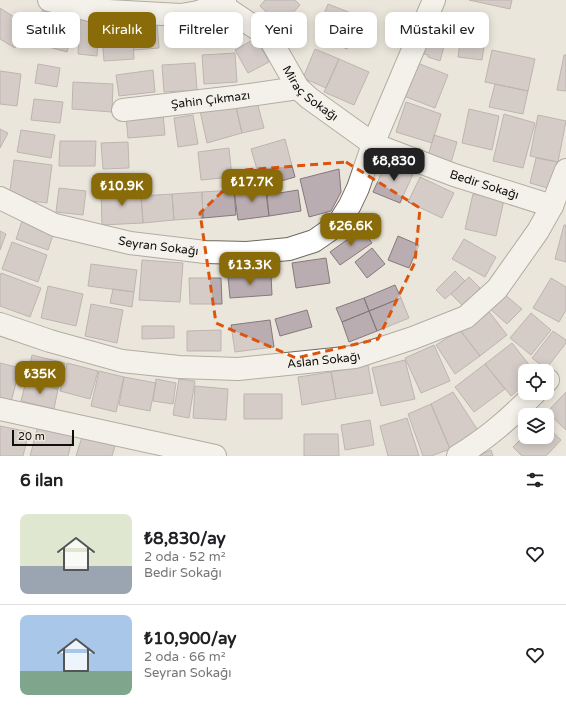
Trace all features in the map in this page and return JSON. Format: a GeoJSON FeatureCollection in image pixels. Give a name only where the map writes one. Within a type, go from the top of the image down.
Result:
{"type":"FeatureCollection","features":[{"type":"Feature","properties":{"kind":"street"},"geometry":{"type":"LineString","coordinates":[[49,0],[90,10],[180,15],[198,12],[222,2]]}},
{"type":"Feature","properties":{"kind":"street","name":"Seyran Sokağı"},"geometry":{"type":"LineString","coordinates":[[0,198],[55,225],[130,243],[205,252],[247,253],[289,249],[314,241],[340,221],[350,206],[358,188],[373,144],[434,0]]}},
{"type":"Feature","properties":{"kind":"street","name":"Miraç Sokağı"},"geometry":{"type":"LineString","coordinates":[[222,2],[268,37],[298,88],[309,98],[373,144]]}},
{"type":"Feature","properties":{"kind":"street","name":"Şahin Çıkmazı"},"geometry":{"type":"LineString","coordinates":[[123,110],[298,88]]}},
{"type":"Feature","properties":{"kind":"street","name":"Bedir Sokağı"},"geometry":{"type":"LineString","coordinates":[[373,144],[454,174],[552,206]]}},
{"type":"Feature","properties":{"kind":"street","name":"Aslan Sokağı"},"geometry":{"type":"LineString","coordinates":[[0,324],[50,341],[122,361],[179,367],[238,368],[355,357],[413,338],[466,317],[497,289],[538,231],[552,206],[566,170]]}},
{"type":"Feature","properties":{"kind":"street"},"geometry":{"type":"LineString","coordinates":[[458,456],[481,442],[509,419],[527,400]]}},
{"type":"Feature","properties":{"kind":"street"},"geometry":{"type":"LineString","coordinates":[[0,409],[215,456]]}},
{"type":"Feature","properties":{"kind":"highlighted area"},"geometry":{"type":"Polygon","coordinates":[[[346,162],[420,208],[415,262],[378,339],[296,358],[216,323],[200,213],[245,170],[346,162]]]}},
{"type":"Feature","properties":{"kind":"building"},"geometry":{"type":"Polygon","coordinates":[[[265,0],[295,0],[300,5],[294,12],[266,12],[260,6],[265,0]]]}},
{"type":"Feature","properties":{"kind":"building"},"geometry":{"type":"Polygon","coordinates":[[[469,0],[512,0],[510,9],[469,0]]]}},
{"type":"Feature","properties":{"kind":"building"},"geometry":{"type":"Polygon","coordinates":[[[44,4],[74,12],[42,12],[44,4]]]}},
{"type":"Feature","properties":{"kind":"building"},"geometry":{"type":"Polygon","coordinates":[[[328,4],[348,12],[325,12],[328,4]]]}},
{"type":"Feature","properties":{"kind":"building"},"geometry":{"type":"Polygon","coordinates":[[[0,8],[12,16],[12,46],[0,39],[0,8]]]}},
{"type":"Feature","properties":{"kind":"building"},"geometry":{"type":"Polygon","coordinates":[[[80,18],[88,19],[88,48],[98,48],[97,56],[78,54],[78,48],[80,48],[80,18]]]}},
{"type":"Feature","properties":{"kind":"building"},"geometry":{"type":"Polygon","coordinates":[[[156,22],[159,48],[134,50],[134,48],[156,48],[156,22]]]}},
{"type":"Feature","properties":{"kind":"building"},"geometry":{"type":"Polygon","coordinates":[[[251,41],[251,48],[261,48],[269,62],[248,73],[235,50],[243,48],[243,45],[251,41]]]}},
{"type":"Feature","properties":{"kind":"building"},"geometry":{"type":"Polygon","coordinates":[[[52,48],[68,48],[67,52],[52,48]]]}},
{"type":"Feature","properties":{"kind":"building"},"geometry":{"type":"Polygon","coordinates":[[[103,48],[133,48],[134,59],[104,61],[103,48]]]}},
{"type":"Feature","properties":{"kind":"building"},"geometry":{"type":"Polygon","coordinates":[[[421,48],[444,48],[440,61],[420,53],[421,48]]]}},
{"type":"Feature","properties":{"kind":"building"},"geometry":{"type":"Polygon","coordinates":[[[459,48],[484,48],[482,60],[458,57],[459,48]]]}},
{"type":"Feature","properties":{"kind":"building"},"geometry":{"type":"Polygon","coordinates":[[[315,49],[339,59],[326,88],[303,78],[315,49]]]}},
{"type":"Feature","properties":{"kind":"building"},"geometry":{"type":"Polygon","coordinates":[[[492,50],[535,59],[528,91],[485,82],[492,50]]]}},
{"type":"Feature","properties":{"kind":"building"},"geometry":{"type":"Polygon","coordinates":[[[235,53],[237,82],[204,84],[202,55],[235,53]]]}},
{"type":"Feature","properties":{"kind":"building"},"geometry":{"type":"Polygon","coordinates":[[[564,55],[566,55],[566,91],[557,90],[564,55]]]}},
{"type":"Feature","properties":{"kind":"building"},"geometry":{"type":"Polygon","coordinates":[[[339,59],[369,72],[354,105],[324,92],[339,59]]]}},
{"type":"Feature","properties":{"kind":"building"},"geometry":{"type":"Polygon","coordinates":[[[415,62],[448,75],[435,108],[401,95],[415,62]]]}},
{"type":"Feature","properties":{"kind":"building"},"geometry":{"type":"Polygon","coordinates":[[[195,63],[197,90],[164,92],[162,65],[195,63]]]}},
{"type":"Feature","properties":{"kind":"building"},"geometry":{"type":"Polygon","coordinates":[[[38,64],[60,68],[57,87],[35,83],[38,64]]]}},
{"type":"Feature","properties":{"kind":"building"},"geometry":{"type":"Polygon","coordinates":[[[153,70],[155,92],[119,96],[116,75],[153,70]]]}},
{"type":"Feature","properties":{"kind":"building"},"geometry":{"type":"Polygon","coordinates":[[[0,71],[21,74],[17,106],[0,104],[0,71]]]}},
{"type":"Feature","properties":{"kind":"building"},"geometry":{"type":"Polygon","coordinates":[[[73,82],[113,84],[112,112],[72,109],[73,82]]]}},
{"type":"Feature","properties":{"kind":"building"},"geometry":{"type":"Polygon","coordinates":[[[495,84],[528,91],[523,114],[489,107],[495,84]]]}},
{"type":"Feature","properties":{"kind":"building"},"geometry":{"type":"Polygon","coordinates":[[[34,99],[63,102],[60,123],[31,120],[34,99]]]}},
{"type":"Feature","properties":{"kind":"building"},"geometry":{"type":"Polygon","coordinates":[[[257,102],[264,128],[242,133],[236,107],[257,102]]]}},
{"type":"Feature","properties":{"kind":"building"},"geometry":{"type":"Polygon","coordinates":[[[406,102],[441,114],[432,143],[396,132],[406,102]]]}},
{"type":"Feature","properties":{"kind":"building"},"geometry":{"type":"Polygon","coordinates":[[[236,107],[242,133],[207,143],[200,111],[236,107]]]}},
{"type":"Feature","properties":{"kind":"building"},"geometry":{"type":"Polygon","coordinates":[[[469,109],[499,116],[492,150],[462,143],[469,109]]]}},
{"type":"Feature","properties":{"kind":"building"},"geometry":{"type":"Polygon","coordinates":[[[163,114],[165,135],[128,138],[126,117],[163,114]]]}},
{"type":"Feature","properties":{"kind":"building"},"geometry":{"type":"Polygon","coordinates":[[[504,114],[535,123],[523,168],[493,161],[504,114]]]}},
{"type":"Feature","properties":{"kind":"building"},"geometry":{"type":"Polygon","coordinates":[[[193,115],[198,144],[178,147],[174,118],[193,115]]]}},
{"type":"Feature","properties":{"kind":"building"},"geometry":{"type":"Polygon","coordinates":[[[538,115],[566,121],[558,162],[530,156],[538,115]]]}},
{"type":"Feature","properties":{"kind":"building"},"geometry":{"type":"Polygon","coordinates":[[[0,129],[8,133],[0,148],[0,129]]]}},
{"type":"Feature","properties":{"kind":"building"},"geometry":{"type":"Polygon","coordinates":[[[21,130],[55,135],[51,158],[17,152],[21,130]]]}},
{"type":"Feature","properties":{"kind":"building"},"geometry":{"type":"Polygon","coordinates":[[[434,135],[457,142],[450,166],[427,160],[434,135]]]}},
{"type":"Feature","properties":{"kind":"building"},"geometry":{"type":"Polygon","coordinates":[[[285,139],[295,177],[281,181],[280,178],[261,183],[251,149],[285,139]]]}},
{"type":"Feature","properties":{"kind":"building"},"geometry":{"type":"Polygon","coordinates":[[[60,141],[96,141],[95,166],[59,166],[60,141]]]}},
{"type":"Feature","properties":{"kind":"building"},"geometry":{"type":"Polygon","coordinates":[[[128,142],[129,168],[103,169],[101,143],[128,142]]]}},
{"type":"Feature","properties":{"kind":"building"},"geometry":{"type":"Polygon","coordinates":[[[229,148],[232,177],[201,180],[198,152],[229,148]]]}},
{"type":"Feature","properties":{"kind":"building"},"geometry":{"type":"Polygon","coordinates":[[[536,158],[558,162],[551,189],[530,183],[536,158]]]}},
{"type":"Feature","properties":{"kind":"building"},"geometry":{"type":"Polygon","coordinates":[[[14,160],[52,165],[47,203],[9,198],[14,160]]]}},
{"type":"Feature","properties":{"kind":"building"},"geometry":{"type":"Polygon","coordinates":[[[387,161],[414,172],[400,203],[373,192],[387,161]]]}},
{"type":"Feature","properties":{"kind":"building"},"geometry":{"type":"Polygon","coordinates":[[[339,169],[341,192],[331,211],[309,217],[300,179],[339,169]]]}},
{"type":"Feature","properties":{"kind":"building"},"geometry":{"type":"Polygon","coordinates":[[[420,177],[454,193],[442,218],[408,202],[420,177]]]}},
{"type":"Feature","properties":{"kind":"building"},"geometry":{"type":"Polygon","coordinates":[[[265,186],[269,216],[238,220],[234,190],[265,186]]]}},
{"type":"Feature","properties":{"kind":"building"},"geometry":{"type":"Polygon","coordinates":[[[59,188],[86,191],[83,215],[56,212],[59,188]]]}},
{"type":"Feature","properties":{"kind":"building"},"geometry":{"type":"Polygon","coordinates":[[[101,190],[141,190],[143,223],[102,225],[101,190]]]}},
{"type":"Feature","properties":{"kind":"building"},"geometry":{"type":"Polygon","coordinates":[[[234,190],[236,215],[203,218],[202,192],[234,190]]]}},
{"type":"Feature","properties":{"kind":"building"},"geometry":{"type":"Polygon","coordinates":[[[298,190],[301,211],[269,216],[267,195],[298,190]]]}},
{"type":"Feature","properties":{"kind":"building"},"geometry":{"type":"Polygon","coordinates":[[[202,192],[203,218],[174,220],[172,194],[202,192]]]}},
{"type":"Feature","properties":{"kind":"building"},"geometry":{"type":"Polygon","coordinates":[[[172,194],[174,220],[143,223],[141,196],[172,194]]]}},
{"type":"Feature","properties":{"kind":"building"},"geometry":{"type":"Polygon","coordinates":[[[473,194],[504,200],[496,236],[465,229],[473,194]]]}},
{"type":"Feature","properties":{"kind":"building"},"geometry":{"type":"Polygon","coordinates":[[[22,221],[54,232],[48,250],[16,239],[22,221]]]}},
{"type":"Feature","properties":{"kind":"building"},"geometry":{"type":"Polygon","coordinates":[[[564,225],[566,225],[566,262],[555,259],[564,225]]]}},
{"type":"Feature","properties":{"kind":"building"},"geometry":{"type":"Polygon","coordinates":[[[362,229],[372,243],[340,265],[330,252],[362,229]]]}},
{"type":"Feature","properties":{"kind":"building"},"geometry":{"type":"Polygon","coordinates":[[[0,231],[6,234],[0,250],[0,231]]]}},
{"type":"Feature","properties":{"kind":"building"},"geometry":{"type":"Polygon","coordinates":[[[398,236],[419,245],[409,268],[388,260],[398,236]]]}},
{"type":"Feature","properties":{"kind":"building"},"geometry":{"type":"Polygon","coordinates":[[[464,239],[496,257],[485,277],[452,259],[464,239]]]}},
{"type":"Feature","properties":{"kind":"building"},"geometry":{"type":"Polygon","coordinates":[[[12,242],[47,255],[38,282],[2,269],[12,242]]]}},
{"type":"Feature","properties":{"kind":"building"},"geometry":{"type":"Polygon","coordinates":[[[372,248],[385,264],[367,278],[355,262],[372,248]]]}},
{"type":"Feature","properties":{"kind":"building"},"geometry":{"type":"Polygon","coordinates":[[[326,258],[330,283],[296,288],[292,263],[326,258]]]}},
{"type":"Feature","properties":{"kind":"building"},"geometry":{"type":"Polygon","coordinates":[[[142,260],[183,263],[180,302],[139,300],[142,260]]]}},
{"type":"Feature","properties":{"kind":"building"},"geometry":{"type":"Polygon","coordinates":[[[91,264],[137,270],[134,292],[88,286],[91,264]]]}},
{"type":"Feature","properties":{"kind":"building"},"geometry":{"type":"Polygon","coordinates":[[[455,271],[465,281],[445,299],[436,290],[455,271]]]}},
{"type":"Feature","properties":{"kind":"building"},"geometry":{"type":"Polygon","coordinates":[[[1,273],[41,288],[30,317],[0,306],[1,273]]]}},
{"type":"Feature","properties":{"kind":"building"},"geometry":{"type":"Polygon","coordinates":[[[271,275],[272,295],[230,298],[228,277],[271,275]]]}},
{"type":"Feature","properties":{"kind":"building"},"geometry":{"type":"Polygon","coordinates":[[[469,277],[480,288],[463,306],[451,294],[469,277]]]}},
{"type":"Feature","properties":{"kind":"building"},"geometry":{"type":"Polygon","coordinates":[[[189,278],[221,278],[222,304],[190,304],[189,278]]]}},
{"type":"Feature","properties":{"kind":"building"},"geometry":{"type":"Polygon","coordinates":[[[551,278],[566,287],[566,310],[559,322],[533,308],[551,278]]]}},
{"type":"Feature","properties":{"kind":"building"},"geometry":{"type":"Polygon","coordinates":[[[395,285],[401,298],[369,311],[364,298],[395,285]]]}},
{"type":"Feature","properties":{"kind":"building"},"geometry":{"type":"Polygon","coordinates":[[[48,286],[83,294],[76,326],[41,318],[48,286]]]}},
{"type":"Feature","properties":{"kind":"building"},"geometry":{"type":"Polygon","coordinates":[[[113,289],[134,292],[132,307],[110,303],[113,289]]]}},
{"type":"Feature","properties":{"kind":"building"},"geometry":{"type":"Polygon","coordinates":[[[504,294],[522,309],[507,324],[490,309],[504,294]]]}},
{"type":"Feature","properties":{"kind":"building"},"geometry":{"type":"Polygon","coordinates":[[[364,298],[369,311],[342,322],[336,308],[364,298]]]}},
{"type":"Feature","properties":{"kind":"building"},"geometry":{"type":"Polygon","coordinates":[[[401,298],[409,318],[377,331],[369,311],[401,298]]]}},
{"type":"Feature","properties":{"kind":"building"},"geometry":{"type":"Polygon","coordinates":[[[91,304],[123,310],[117,343],[85,336],[91,304]]]}},
{"type":"Feature","properties":{"kind":"building"},"geometry":{"type":"Polygon","coordinates":[[[487,309],[507,335],[480,356],[460,330],[487,309]]]}},
{"type":"Feature","properties":{"kind":"building"},"geometry":{"type":"Polygon","coordinates":[[[307,310],[312,327],[280,336],[275,319],[307,310]]]}},
{"type":"Feature","properties":{"kind":"building"},"geometry":{"type":"Polygon","coordinates":[[[369,311],[377,331],[349,342],[342,322],[369,311]]]}},
{"type":"Feature","properties":{"kind":"building"},"geometry":{"type":"Polygon","coordinates":[[[531,313],[551,330],[531,355],[510,338],[531,313]]]}},
{"type":"Feature","properties":{"kind":"building"},"geometry":{"type":"Polygon","coordinates":[[[270,320],[274,347],[235,352],[231,325],[270,320]]]}},
{"type":"Feature","properties":{"kind":"building"},"geometry":{"type":"Polygon","coordinates":[[[142,326],[174,326],[174,338],[142,339],[142,326]]]}},
{"type":"Feature","properties":{"kind":"building"},"geometry":{"type":"Polygon","coordinates":[[[221,330],[221,351],[187,351],[187,331],[221,330]]]}},
{"type":"Feature","properties":{"kind":"building"},"geometry":{"type":"Polygon","coordinates":[[[460,330],[480,356],[455,374],[436,345],[460,330]]]}},
{"type":"Feature","properties":{"kind":"building"},"geometry":{"type":"Polygon","coordinates":[[[553,331],[566,340],[566,343],[550,364],[540,364],[532,358],[553,331]]]}},
{"type":"Feature","properties":{"kind":"building"},"geometry":{"type":"Polygon","coordinates":[[[512,343],[528,364],[518,364],[518,390],[511,396],[485,364],[512,343]]]}},
{"type":"Feature","properties":{"kind":"building"},"geometry":{"type":"Polygon","coordinates":[[[434,345],[450,381],[421,393],[405,358],[434,345]]]}},
{"type":"Feature","properties":{"kind":"building"},"geometry":{"type":"Polygon","coordinates":[[[32,355],[65,363],[58,389],[26,381],[32,355]]]}},
{"type":"Feature","properties":{"kind":"building"},"geometry":{"type":"Polygon","coordinates":[[[405,360],[415,399],[381,406],[372,368],[405,360]]]}},
{"type":"Feature","properties":{"kind":"building"},"geometry":{"type":"Polygon","coordinates":[[[0,363],[20,368],[11,402],[0,399],[0,363]]]}},
{"type":"Feature","properties":{"kind":"building"},"geometry":{"type":"Polygon","coordinates":[[[67,363],[98,371],[90,399],[60,391],[67,363]]]}},
{"type":"Feature","properties":{"kind":"building"},"geometry":{"type":"Polygon","coordinates":[[[485,364],[505,389],[474,412],[455,387],[485,364]]]}},
{"type":"Feature","properties":{"kind":"building"},"geometry":{"type":"Polygon","coordinates":[[[368,365],[373,393],[336,399],[331,372],[368,365]]]}},
{"type":"Feature","properties":{"kind":"building"},"geometry":{"type":"Polygon","coordinates":[[[99,371],[124,377],[116,412],[91,406],[99,371]]]}},
{"type":"Feature","properties":{"kind":"building"},"geometry":{"type":"Polygon","coordinates":[[[331,372],[336,399],[302,405],[298,377],[331,372]]]}},
{"type":"Feature","properties":{"kind":"building"},"geometry":{"type":"Polygon","coordinates":[[[124,377],[156,383],[150,411],[119,405],[124,377]]]}},
{"type":"Feature","properties":{"kind":"building"},"geometry":{"type":"Polygon","coordinates":[[[156,379],[176,383],[173,404],[153,401],[156,379]]]}},
{"type":"Feature","properties":{"kind":"building"},"geometry":{"type":"Polygon","coordinates":[[[179,379],[195,381],[189,418],[173,415],[179,379]]]}},
{"type":"Feature","properties":{"kind":"building"},"geometry":{"type":"Polygon","coordinates":[[[26,381],[58,389],[54,409],[21,401],[26,381]]]}},
{"type":"Feature","properties":{"kind":"building"},"geometry":{"type":"Polygon","coordinates":[[[195,386],[228,389],[226,420],[193,418],[195,386]]]}},
{"type":"Feature","properties":{"kind":"building"},"geometry":{"type":"Polygon","coordinates":[[[453,392],[479,432],[450,449],[431,404],[453,392]]]}},
{"type":"Feature","properties":{"kind":"building"},"geometry":{"type":"Polygon","coordinates":[[[566,392],[566,430],[554,419],[554,408],[551,408],[566,392]]]}},
{"type":"Feature","properties":{"kind":"building"},"geometry":{"type":"Polygon","coordinates":[[[244,394],[282,394],[282,419],[244,419],[244,394]]]}},
{"type":"Feature","properties":{"kind":"building"},"geometry":{"type":"Polygon","coordinates":[[[431,404],[450,449],[431,456],[423,456],[408,414],[431,404]]]}},
{"type":"Feature","properties":{"kind":"building"},"geometry":{"type":"Polygon","coordinates":[[[407,418],[419,456],[388,456],[380,426],[407,418]]]}},
{"type":"Feature","properties":{"kind":"building"},"geometry":{"type":"Polygon","coordinates":[[[370,420],[374,445],[345,450],[341,425],[370,420]]]}},
{"type":"Feature","properties":{"kind":"building"},"geometry":{"type":"Polygon","coordinates":[[[0,426],[29,432],[23,456],[0,456],[0,426]]]}},
{"type":"Feature","properties":{"kind":"building"},"geometry":{"type":"Polygon","coordinates":[[[38,426],[73,436],[68,456],[30,456],[38,426]]]}},
{"type":"Feature","properties":{"kind":"building"},"geometry":{"type":"Polygon","coordinates":[[[304,434],[338,434],[339,456],[304,456],[304,434]]]}},
{"type":"Feature","properties":{"kind":"building"},"geometry":{"type":"Polygon","coordinates":[[[554,434],[561,440],[546,456],[522,456],[513,447],[518,442],[518,444],[554,444],[554,434]]]}},
{"type":"Feature","properties":{"kind":"building"},"geometry":{"type":"Polygon","coordinates":[[[82,437],[115,446],[112,456],[76,456],[82,437]]]}},
{"type":"Feature","properties":{"kind":"building"},"geometry":{"type":"Polygon","coordinates":[[[491,450],[493,456],[478,456],[491,450]]]}}]}
